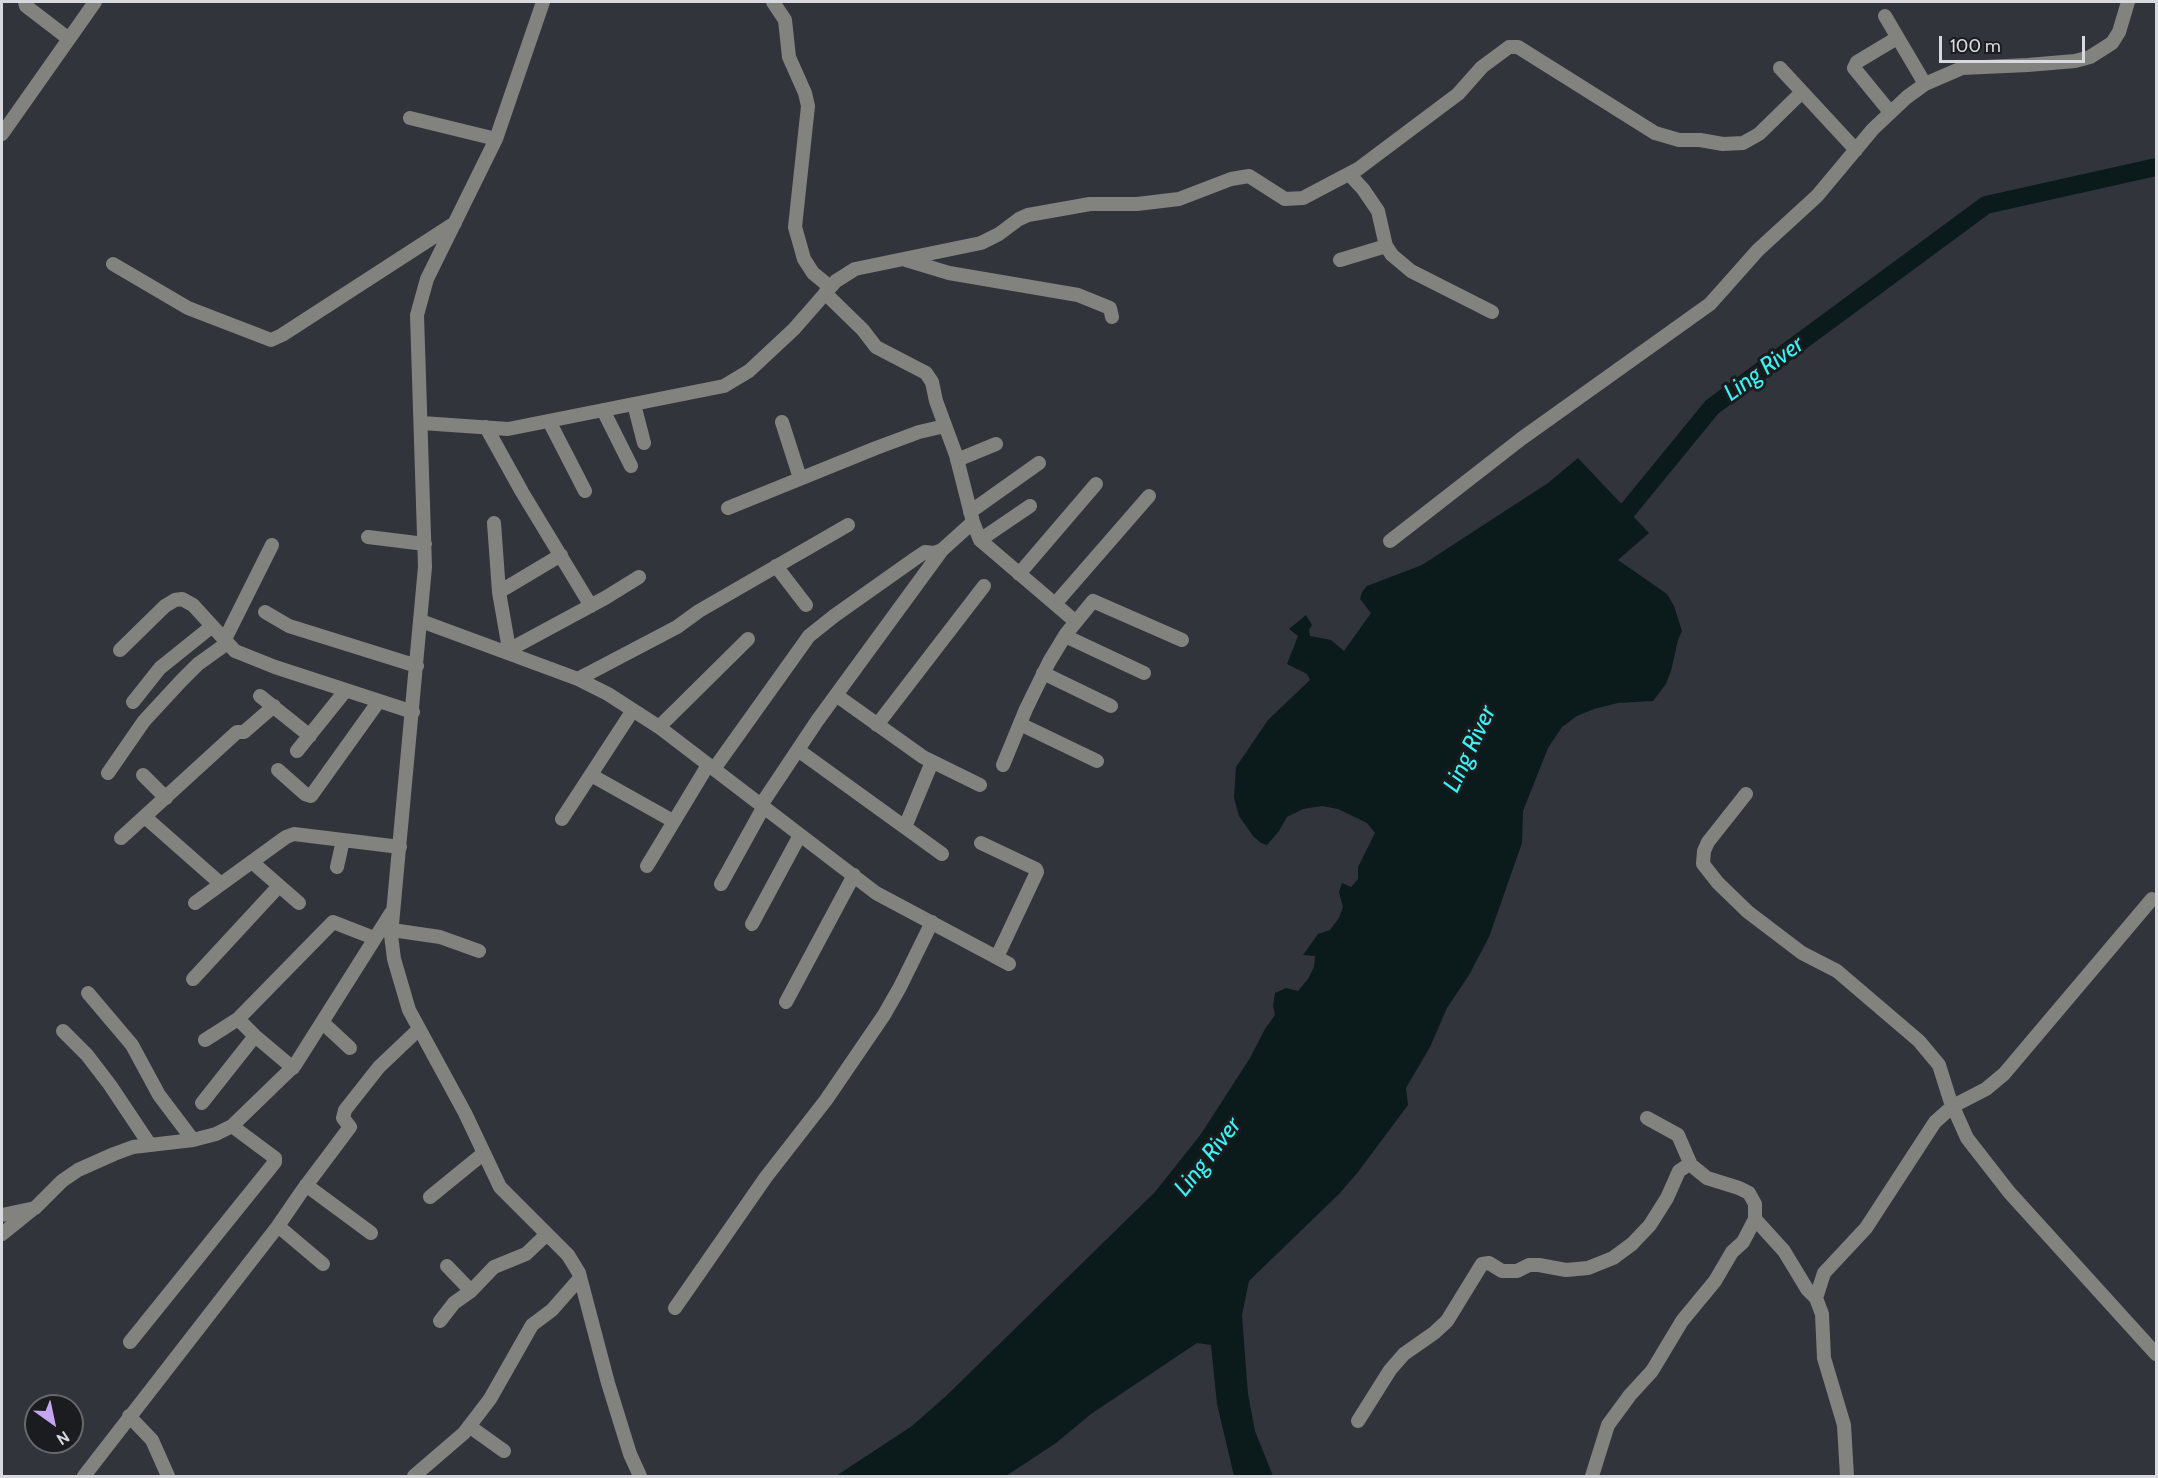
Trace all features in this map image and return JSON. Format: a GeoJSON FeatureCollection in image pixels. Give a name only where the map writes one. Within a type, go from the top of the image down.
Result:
{"type":"FeatureCollection","features":[{"type":"Feature","properties":{"kind":"street"},"geometry":{"type":"LineString","coordinates":[[25,2],[26,6],[69,39]]}},
{"type":"Feature","properties":{"kind":"street"},"geometry":{"type":"LineString","coordinates":[[2,134],[95,2]]}},
{"type":"Feature","properties":{"kind":"street"},"geometry":{"type":"LineString","coordinates":[[543,2],[496,139],[427,279],[417,315],[425,567],[392,930],[394,959],[409,1010],[465,1113],[500,1187],[568,1255],[580,1278],[608,1383],[630,1454],[640,1476]]}},
{"type":"Feature","properties":{"kind":"street"},"geometry":{"type":"LineString","coordinates":[[773,2],[785,20],[789,57],[805,93],[808,106],[795,227],[804,259],[813,273],[876,347],[926,373],[932,382],[936,401],[957,460],[971,517],[980,540],[1076,622]]}},
{"type":"Feature","properties":{"kind":"street"},"geometry":{"type":"LineString","coordinates":[[1390,541],[1521,439],[1710,304],[1758,250],[1817,196],[1890,112],[1926,84],[1962,68],[2075,61],[2090,57],[2112,43],[2119,32],[2128,2]]}},
{"type":"Feature","properties":{"kind":"street"},"geometry":{"type":"LineString","coordinates":[[1885,16],[1926,84]]}},
{"type":"Feature","properties":{"kind":"street"},"geometry":{"type":"LineString","coordinates":[[1890,112],[1854,68],[1857,62],[1897,38]]}},
{"type":"Feature","properties":{"kind":"street"},"geometry":{"type":"LineString","coordinates":[[422,423],[508,429],[724,386],[749,371],[794,329],[836,280],[855,269],[981,243],[999,234],[1019,219],[1053,210],[1090,204],[1137,204],[1179,199],[1231,179],[1249,176],[1279,196],[1291,200],[1303,198],[1349,174],[1458,94],[1482,67],[1509,46],[1518,47],[1655,133],[1678,140],[1700,140],[1723,144],[1743,143],[1759,134],[1802,92]]}},
{"type":"Feature","properties":{"kind":"street"},"geometry":{"type":"LineString","coordinates":[[1780,68],[1856,150]]}},
{"type":"Feature","properties":{"kind":"street"},"geometry":{"type":"LineString","coordinates":[[410,118],[496,139]]}},
{"type":"Feature","properties":{"kind":"street"},"geometry":{"type":"LineString","coordinates":[[1349,174],[1378,211],[1386,246],[1392,255],[1411,272],[1492,312]]}},
{"type":"Feature","properties":{"kind":"street"},"geometry":{"type":"LineString","coordinates":[[113,264],[188,308],[271,340],[457,222]]}},
{"type":"Feature","properties":{"kind":"street"},"geometry":{"type":"LineString","coordinates":[[1340,260],[1386,246]]}},
{"type":"Feature","properties":{"kind":"street"},"geometry":{"type":"LineString","coordinates":[[904,260],[949,273],[1078,295],[1110,308],[1112,317]]}},
{"type":"Feature","properties":{"kind":"street"},"geometry":{"type":"LineString","coordinates":[[634,404],[644,443]]}},
{"type":"Feature","properties":{"kind":"street"},"geometry":{"type":"LineString","coordinates":[[603,410],[631,466]]}},
{"type":"Feature","properties":{"kind":"street"},"geometry":{"type":"LineString","coordinates":[[549,421],[585,491]]}},
{"type":"Feature","properties":{"kind":"street"},"geometry":{"type":"LineString","coordinates":[[782,422],[801,478]]}},
{"type":"Feature","properties":{"kind":"street"},"geometry":{"type":"LineString","coordinates":[[728,508],[919,432],[945,426]]}},
{"type":"Feature","properties":{"kind":"street"},"geometry":{"type":"LineString","coordinates":[[486,428],[591,606]]}},
{"type":"Feature","properties":{"kind":"street"},"geometry":{"type":"LineString","coordinates":[[957,460],[996,444]]}},
{"type":"Feature","properties":{"kind":"street"},"geometry":{"type":"LineString","coordinates":[[721,884],[762,806],[798,750],[942,550],[971,517],[1039,463]]}},
{"type":"Feature","properties":{"kind":"street"},"geometry":{"type":"LineString","coordinates":[[1019,574],[1096,484]]}},
{"type":"Feature","properties":{"kind":"street"},"geometry":{"type":"LineString","coordinates":[[1055,604],[1149,496]]}},
{"type":"Feature","properties":{"kind":"street"},"geometry":{"type":"LineString","coordinates":[[980,540],[1030,506]]}},
{"type":"Feature","properties":{"kind":"street"},"geometry":{"type":"LineString","coordinates":[[494,523],[499,592],[507,651]]}},
{"type":"Feature","properties":{"kind":"street"},"geometry":{"type":"LineString","coordinates":[[578,679],[676,627],[699,611],[848,525]]}},
{"type":"Feature","properties":{"kind":"street"},"geometry":{"type":"LineString","coordinates":[[368,537],[425,544]]}},
{"type":"Feature","properties":{"kind":"street"},"geometry":{"type":"LineString","coordinates":[[108,772],[144,721],[198,664],[225,642],[272,545]]}},
{"type":"Feature","properties":{"kind":"street"},"geometry":{"type":"LineString","coordinates":[[647,866],[673,821],[711,767],[809,636],[925,552],[934,553],[942,550]]}},
{"type":"Feature","properties":{"kind":"street"},"geometry":{"type":"LineString","coordinates":[[499,592],[561,555]]}},
{"type":"Feature","properties":{"kind":"street"},"geometry":{"type":"LineString","coordinates":[[776,566],[806,606]]}},
{"type":"Feature","properties":{"kind":"street"},"geometry":{"type":"LineString","coordinates":[[507,651],[591,606],[639,577]]}},
{"type":"Feature","properties":{"kind":"street"},"geometry":{"type":"LineString","coordinates":[[877,725],[984,586]]}},
{"type":"Feature","properties":{"kind":"street"},"geometry":{"type":"LineString","coordinates":[[120,650],[165,606],[182,599],[192,605],[235,651],[413,712]]}},
{"type":"Feature","properties":{"kind":"street"},"geometry":{"type":"LineString","coordinates":[[1003,765],[1043,674],[1065,636],[1094,601],[1182,640]]}},
{"type":"Feature","properties":{"kind":"street"},"geometry":{"type":"LineString","coordinates":[[265,612],[290,626],[417,666]]}},
{"type":"Feature","properties":{"kind":"street"},"geometry":{"type":"LineString","coordinates":[[421,621],[507,651],[578,679],[608,694],[658,727],[876,893],[1009,964]]}},
{"type":"Feature","properties":{"kind":"street"},"geometry":{"type":"LineString","coordinates":[[133,702],[160,668],[212,627]]}},
{"type":"Feature","properties":{"kind":"street"},"geometry":{"type":"LineString","coordinates":[[1065,636],[1144,673]]}},
{"type":"Feature","properties":{"kind":"street"},"geometry":{"type":"LineString","coordinates":[[658,727],[748,639]]}},
{"type":"Feature","properties":{"kind":"street"},"geometry":{"type":"LineString","coordinates":[[1043,674],[1111,706]]}},
{"type":"Feature","properties":{"kind":"street"},"geometry":{"type":"LineString","coordinates":[[297,751],[346,690]]}},
{"type":"Feature","properties":{"kind":"street"},"geometry":{"type":"LineString","coordinates":[[837,695],[932,762],[980,785]]}},
{"type":"Feature","properties":{"kind":"street"},"geometry":{"type":"LineString","coordinates":[[260,696],[310,736]]}},
{"type":"Feature","properties":{"kind":"street"},"geometry":{"type":"LineString","coordinates":[[278,770],[305,794],[312,796],[379,701]]}},
{"type":"Feature","properties":{"kind":"street"},"geometry":{"type":"LineString","coordinates":[[121,838],[237,732],[244,732],[274,706]]}},
{"type":"Feature","properties":{"kind":"street"},"geometry":{"type":"LineString","coordinates":[[562,819],[633,710]]}},
{"type":"Feature","properties":{"kind":"street"},"geometry":{"type":"LineString","coordinates":[[1020,724],[1097,761]]}},
{"type":"Feature","properties":{"kind":"street"},"geometry":{"type":"LineString","coordinates":[[798,750],[942,854]]}},
{"type":"Feature","properties":{"kind":"street"},"geometry":{"type":"LineString","coordinates":[[905,827],[932,762]]}},
{"type":"Feature","properties":{"kind":"street"},"geometry":{"type":"LineString","coordinates":[[143,775],[166,798]]}},
{"type":"Feature","properties":{"kind":"street"},"geometry":{"type":"LineString","coordinates":[[591,776],[673,821]]}},
{"type":"Feature","properties":{"kind":"street"},"geometry":{"type":"LineString","coordinates":[[1746,794],[1708,842],[1704,851],[1703,864],[1718,883],[1748,912],[1802,953],[1837,971],[1919,1041],[1939,1065],[1967,1138],[2009,1192],[2157,1354]]}},
{"type":"Feature","properties":{"kind":"street"},"geometry":{"type":"LineString","coordinates":[[145,817],[221,884]]}},
{"type":"Feature","properties":{"kind":"street"},"geometry":{"type":"LineString","coordinates":[[195,903],[286,837],[294,834],[400,847]]}},
{"type":"Feature","properties":{"kind":"street"},"geometry":{"type":"LineString","coordinates":[[752,924],[800,835]]}},
{"type":"Feature","properties":{"kind":"street"},"geometry":{"type":"LineString","coordinates":[[337,867],[343,840]]}},
{"type":"Feature","properties":{"kind":"street"},"geometry":{"type":"LineString","coordinates":[[981,843],[1036,869],[1037,872],[997,957]]}},
{"type":"Feature","properties":{"kind":"street"},"geometry":{"type":"LineString","coordinates":[[252,862],[299,903]]}},
{"type":"Feature","properties":{"kind":"street"},"geometry":{"type":"LineString","coordinates":[[786,1002],[854,875]]}},
{"type":"Feature","properties":{"kind":"street"},"geometry":{"type":"LineString","coordinates":[[193,979],[279,886]]}},
{"type":"Feature","properties":{"kind":"street"},"geometry":{"type":"LineString","coordinates":[[1816,1298],[1824,1273],[1866,1228],[1927,1132],[1953,1106],[1986,1089],[2004,1074],[2152,899]]}},
{"type":"Feature","properties":{"kind":"street"},"geometry":{"type":"LineString","coordinates":[[2,1234],[35,1208],[62,1181],[78,1170],[133,1147],[193,1140],[216,1134],[232,1126],[293,1068],[392,911]]}},
{"type":"Feature","properties":{"kind":"street"},"geometry":{"type":"LineString","coordinates":[[205,1040],[238,1019],[333,922],[374,938]]}},
{"type":"Feature","properties":{"kind":"street"},"geometry":{"type":"LineString","coordinates":[[675,1308],[766,1177],[826,1100],[884,1015],[932,922]]}},
{"type":"Feature","properties":{"kind":"street"},"geometry":{"type":"LineString","coordinates":[[392,930],[440,937],[479,951]]}},
{"type":"Feature","properties":{"kind":"street"},"geometry":{"type":"LineString","coordinates":[[88,993],[132,1045],[159,1095],[193,1140]]}},
{"type":"Feature","properties":{"kind":"street"},"geometry":{"type":"LineString","coordinates":[[238,1019],[293,1068]]}},
{"type":"Feature","properties":{"kind":"street"},"geometry":{"type":"LineString","coordinates":[[322,1022],[350,1048]]}},
{"type":"Feature","properties":{"kind":"street"},"geometry":{"type":"LineString","coordinates":[[84,1476],[278,1226],[350,1127],[343,1118],[345,1110],[379,1067],[418,1029]]}},
{"type":"Feature","properties":{"kind":"street"},"geometry":{"type":"LineString","coordinates":[[63,1031],[87,1055],[110,1085],[150,1145]]}},
{"type":"Feature","properties":{"kind":"street"},"geometry":{"type":"LineString","coordinates":[[202,1103],[255,1036]]}},
{"type":"Feature","properties":{"kind":"street"},"geometry":{"type":"LineString","coordinates":[[1592,1476],[1608,1425],[1626,1400],[1652,1371],[1682,1321],[1715,1281],[1732,1252],[1743,1242],[1755,1219],[1755,1204],[1749,1193],[1707,1178],[1691,1165],[1678,1135],[1647,1118]]}},
{"type":"Feature","properties":{"kind":"street"},"geometry":{"type":"LineString","coordinates":[[130,1342],[275,1162],[275,1158],[232,1126]]}},
{"type":"Feature","properties":{"kind":"street"},"geometry":{"type":"LineString","coordinates":[[429,1197],[484,1153]]}},
{"type":"Feature","properties":{"kind":"street"},"geometry":{"type":"LineString","coordinates":[[1358,1421],[1383,1379],[1404,1354],[1447,1321],[1482,1264],[1489,1263],[1502,1271],[1517,1271],[1529,1265],[1539,1264],[1566,1270],[1588,1268],[1613,1258],[1632,1244],[1650,1225],[1667,1198],[1679,1171],[1691,1165]]}},
{"type":"Feature","properties":{"kind":"street"},"geometry":{"type":"LineString","coordinates":[[306,1185],[371,1233]]}},
{"type":"Feature","properties":{"kind":"street"},"geometry":{"type":"LineString","coordinates":[[2,1215],[35,1208]]}},
{"type":"Feature","properties":{"kind":"street"},"geometry":{"type":"LineString","coordinates":[[1755,1219],[1784,1251],[1807,1289],[1816,1298],[1822,1314],[1824,1358],[1844,1425],[1847,1476]]}},
{"type":"Feature","properties":{"kind":"street"},"geometry":{"type":"LineString","coordinates":[[278,1226],[323,1264]]}},
{"type":"Feature","properties":{"kind":"street"},"geometry":{"type":"LineString","coordinates":[[440,1321],[454,1303],[471,1291],[494,1267],[526,1254],[547,1234]]}},
{"type":"Feature","properties":{"kind":"street"},"geometry":{"type":"LineString","coordinates":[[447,1266],[471,1291]]}},
{"type":"Feature","properties":{"kind":"street"},"geometry":{"type":"LineString","coordinates":[[414,1476],[469,1426],[490,1399],[532,1325],[552,1310],[580,1278]]}},
{"type":"Feature","properties":{"kind":"street"},"geometry":{"type":"LineString","coordinates":[[129,1416],[152,1440],[168,1476]]}},
{"type":"Feature","properties":{"kind":"street"},"geometry":{"type":"LineString","coordinates":[[469,1426],[504,1451]]}},
{"type":"Feature","properties":{"kind":"water"},"geometry":{"type":"Polygon","coordinates":[[[1578,458],[1649,533],[1618,560],[1667,594],[1674,606],[1682,631],[1671,671],[1666,684],[1653,701],[1618,703],[1594,709],[1577,716],[1562,727],[1548,748],[1523,811],[1522,843],[1489,937],[1469,975],[1447,1008],[1430,1047],[1406,1088],[1408,1105],[1339,1194],[1249,1281],[1242,1315],[1248,1394],[1255,1431],[1273,1476],[1234,1476],[1217,1404],[1211,1345],[1197,1343],[1091,1414],[1056,1443],[1006,1476],[836,1476],[912,1426],[946,1396],[1155,1192],[1201,1134],[1250,1058],[1275,1015],[1273,1006],[1275,993],[1286,988],[1298,991],[1308,979],[1314,967],[1315,956],[1303,955],[1318,934],[1330,930],[1339,918],[1343,907],[1339,892],[1342,883],[1351,887],[1358,879],[1358,867],[1375,833],[1367,823],[1338,809],[1322,806],[1303,809],[1287,817],[1267,845],[1253,836],[1239,816],[1234,798],[1236,767],[1268,720],[1310,680],[1307,674],[1287,664],[1298,636],[1289,629],[1306,615],[1312,625],[1309,630],[1310,636],[1331,640],[1344,651],[1371,613],[1360,599],[1367,586],[1422,565],[1548,483],[1578,458]]]}},
{"type":"Feature","properties":{"kind":"waterway","name":"Ling River"},"geometry":{"type":"LineString","coordinates":[[1613,528],[1712,407],[1986,205],[2156,167]]}}]}
